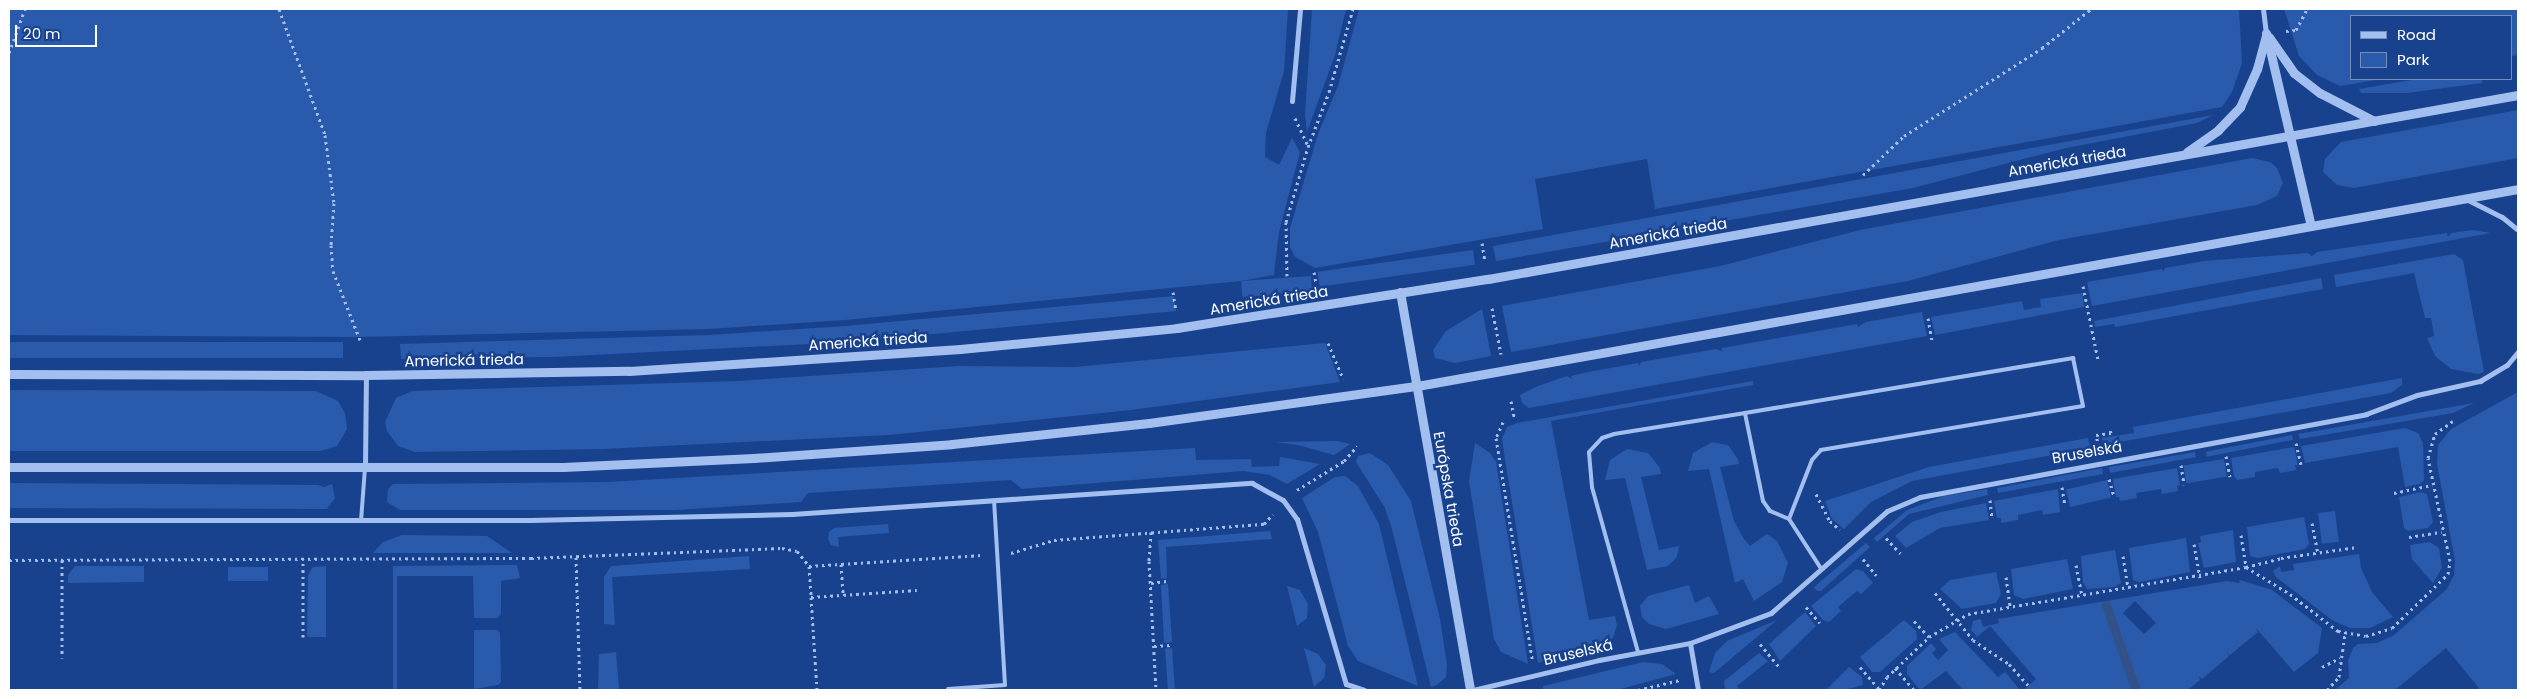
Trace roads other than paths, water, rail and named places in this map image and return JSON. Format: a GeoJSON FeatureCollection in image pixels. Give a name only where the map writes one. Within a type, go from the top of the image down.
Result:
{"type":"FeatureCollection","features":[{"type":"Feature","properties":{"kind":"street"},"geometry":{"type":"LineString","coordinates":[[1292,101],[1300,9]]}},
{"type":"Feature","properties":{"kind":"street"},"geometry":{"type":"LineString","coordinates":[[2263,9],[2266,32],[2311,226]]}},
{"type":"Feature","properties":{"kind":"street"},"geometry":{"type":"LineString","coordinates":[[2266,32],[2294,73],[2320,93],[2374,121]]}},
{"type":"Feature","properties":{"kind":"street"},"geometry":{"type":"LineString","coordinates":[[2183,155],[2218,130],[2240,107],[2257,69],[2266,32]]}},
{"type":"Feature","properties":{"kind":"street","name":"Americká trieda"},"geometry":{"type":"LineString","coordinates":[[9,374],[366,375],[629,371],[960,349],[1177,328],[1400,292],[2518,95]]}},
{"type":"Feature","properties":{"kind":"street"},"geometry":{"type":"LineString","coordinates":[[9,467],[365,468],[582,466],[952,444],[1150,423],[1417,386],[2518,189]]}},
{"type":"Feature","properties":{"kind":"street"},"geometry":{"type":"LineString","coordinates":[[2466,199],[2502,217],[2518,230]]}},
{"type":"Feature","properties":{"kind":"street","name":"Európska trieda"},"geometry":{"type":"LineString","coordinates":[[1400,292],[1472,690]]}},
{"type":"Feature","properties":{"kind":"street","name":"Bruselská"},"geometry":{"type":"LineString","coordinates":[[1472,690],[1638,652],[1690,643],[1771,613],[1797,592],[1820,567],[1887,511],[1938,493],[2366,414],[2417,396],[2480,381],[2507,365],[2518,352]]}},
{"type":"Feature","properties":{"kind":"street"},"geometry":{"type":"LineString","coordinates":[[365,468],[366,375]]}},
{"type":"Feature","properties":{"kind":"street"},"geometry":{"type":"LineString","coordinates":[[9,520],[361,521],[792,514],[1238,482],[1264,487],[1283,500],[1297,519],[1346,684],[1364,690]]}},
{"type":"Feature","properties":{"kind":"street"},"geometry":{"type":"LineString","coordinates":[[1690,643],[1698,690]]}},
{"type":"Feature","properties":{"kind":"lane"},"geometry":{"type":"LineString","coordinates":[[1638,652],[1592,487],[1589,452],[1602,438],[1614,434],[1787,407],[2073,358],[2083,406],[1821,450],[1812,460],[1789,519]]}},
{"type":"Feature","properties":{"kind":"lane"},"geometry":{"type":"LineString","coordinates":[[1744,413],[1763,501],[1770,511],[1789,519],[1820,567]]}},
{"type":"Feature","properties":{"kind":"lane"},"geometry":{"type":"LineString","coordinates":[[361,521],[365,468]]}},
{"type":"Feature","properties":{"kind":"lane"},"geometry":{"type":"LineString","coordinates":[[948,689],[1005,685],[994,500]]}},
{"type":"Feature","properties":{"kind":"waterway"},"geometry":{"type":"LineString","coordinates":[[2106,605],[2136,690]]}}]}
